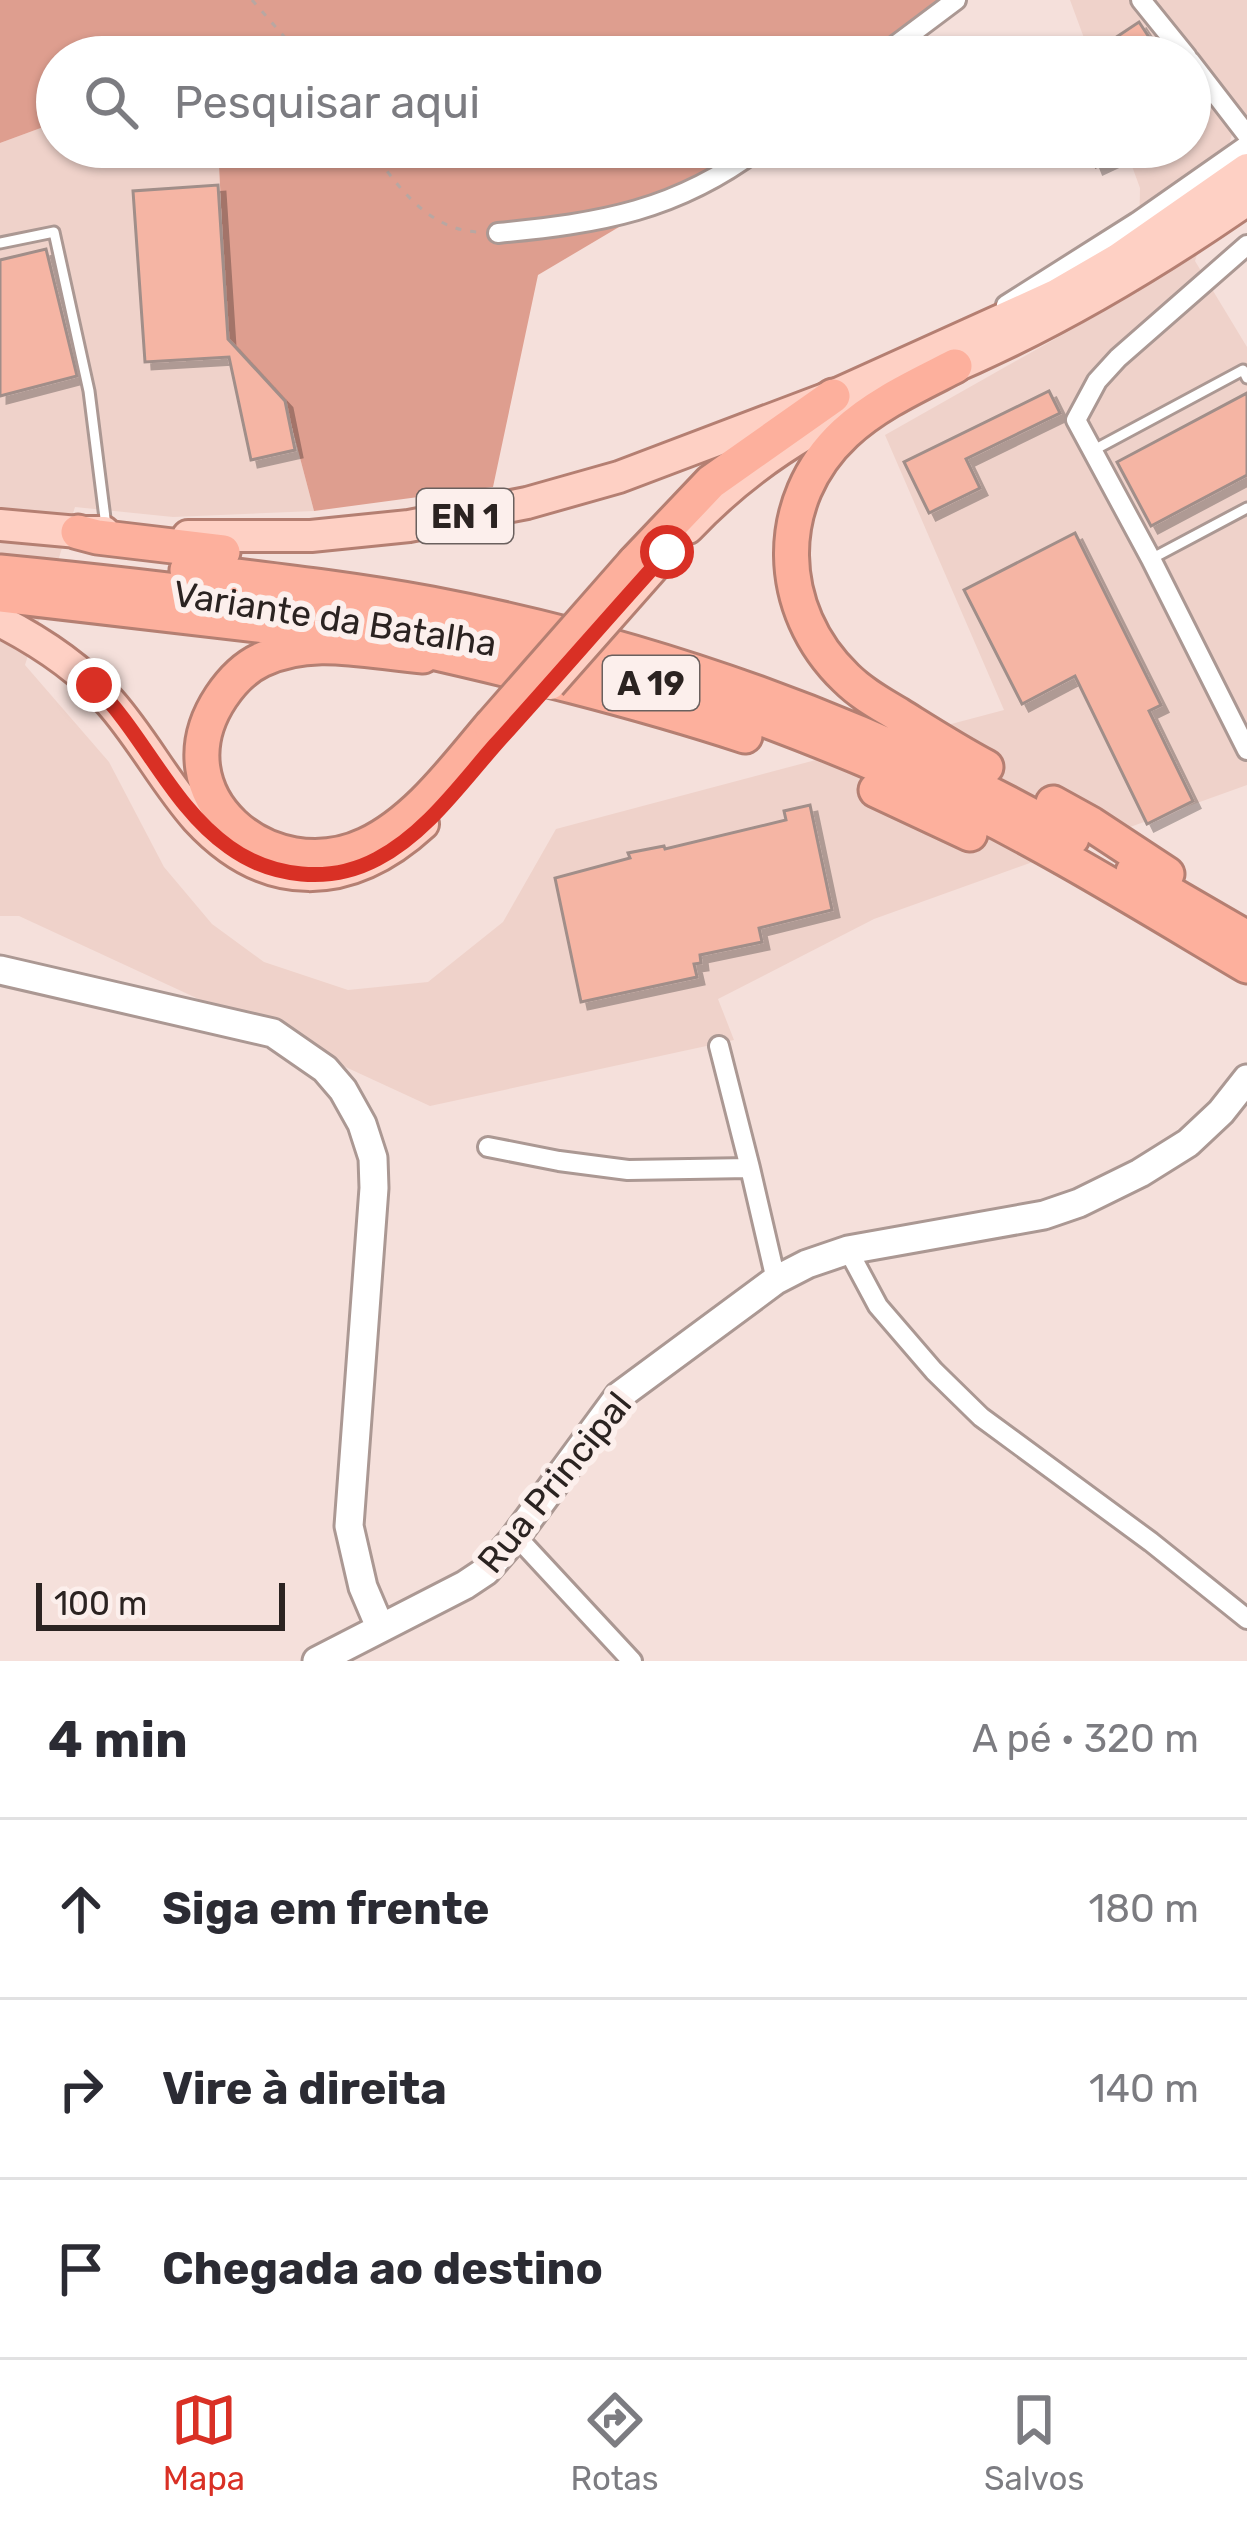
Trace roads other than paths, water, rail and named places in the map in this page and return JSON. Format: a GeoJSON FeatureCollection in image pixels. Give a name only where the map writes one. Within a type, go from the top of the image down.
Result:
{"type":"FeatureCollection","features":[{"type":"Feature","properties":{"kind":"highway"},"geometry":{"type":"LineString","coordinates":[[958,352],[834,443],[809,478],[791,541],[793,582],[806,627],[856,688],[946,745],[1091,824],[1176,881],[1237,932]]}},
{"type":"Feature","properties":{"kind":"highway"},"geometry":{"type":"LineString","coordinates":[[460,659],[316,646],[261,659],[231,684],[214,710],[203,754],[213,800],[237,830],[266,847],[296,856],[341,854],[370,843],[414,811],[498,730],[711,482],[833,396]]}},
{"type":"Feature","properties":{"kind":"highway"},"geometry":{"type":"LineString","coordinates":[[92,532],[97,537],[351,570],[551,610],[762,671],[946,745]]}},
{"type":"Feature","properties":{"kind":"highway","name":"Variante da Batalha"},"geometry":{"type":"LineString","coordinates":[[0,549],[273,580],[432,604],[536,627],[700,673],[798,706],[950,772],[1237,932]]}},
{"type":"Feature","properties":{"kind":"highway","name":"Variante da Batalha"},"geometry":{"type":"LineString","coordinates":[[0,572],[183,592],[452,633],[704,698],[933,790],[1039,845],[1247,966]]}},
{"type":"Feature","properties":{"kind":"highway"},"geometry":{"type":"LineString","coordinates":[[0,595],[393,643],[679,715],[815,764],[959,829],[1247,976]]}},
{"type":"Feature","properties":{"kind":"main road","name":"EN 1"},"geometry":{"type":"LineString","coordinates":[[646,563],[725,492],[787,446],[1102,269],[1247,170]]}},
{"type":"Feature","properties":{"kind":"main road","name":"EN 1"},"geometry":{"type":"LineString","coordinates":[[0,525],[231,537],[310,536],[410,526],[574,491],[958,352],[1119,284],[1247,200]]}},
{"type":"Feature","properties":{"kind":"main road"},"geometry":{"type":"LineString","coordinates":[[0,621],[61,657],[108,700],[197,819],[225,845],[262,865],[296,874],[332,874],[380,858],[430,818],[498,730]]}},
{"type":"Feature","properties":{"kind":"street"},"geometry":{"type":"LineString","coordinates":[[908,36],[956,0]]}},
{"type":"Feature","properties":{"kind":"street"},"geometry":{"type":"LineString","coordinates":[[1141,0],[1170,36]]}},
{"type":"Feature","properties":{"kind":"street"},"geometry":{"type":"LineString","coordinates":[[1211,89],[1247,135]]}},
{"type":"Feature","properties":{"kind":"street"},"geometry":{"type":"LineString","coordinates":[[958,352],[1004,306],[1247,145]]}},
{"type":"Feature","properties":{"kind":"street"},"geometry":{"type":"LineString","coordinates":[[498,233],[634,213],[671,200],[729,168]]}},
{"type":"Feature","properties":{"kind":"street"},"geometry":{"type":"LineString","coordinates":[[1247,245],[1152,326],[1097,381],[1076,420],[1247,750]]}},
{"type":"Feature","properties":{"kind":"street"},"geometry":{"type":"LineString","coordinates":[[0,970],[273,1034],[325,1069],[343,1090],[373,1157],[349,1526],[363,1587],[380,1627]]}},
{"type":"Feature","properties":{"kind":"street"},"geometry":{"type":"LineString","coordinates":[[719,1046],[776,1280]]}},
{"type":"Feature","properties":{"kind":"street","name":"Rua Principal"},"geometry":{"type":"LineString","coordinates":[[317,1661],[477,1578],[516,1536],[619,1396],[776,1280],[848,1250],[1044,1215],[1079,1203],[1188,1143],[1247,1079]]}},
{"type":"Feature","properties":{"kind":"street"},"geometry":{"type":"LineString","coordinates":[[488,1147],[628,1170],[749,1168]]}},
{"type":"Feature","properties":{"kind":"street"},"geometry":{"type":"LineString","coordinates":[[848,1250],[878,1306],[982,1417],[1247,1619]]}},
{"type":"Feature","properties":{"kind":"street"},"geometry":{"type":"LineString","coordinates":[[516,1536],[632,1661]]}},
{"type":"Feature","properties":{"kind":"lane"},"geometry":{"type":"LineString","coordinates":[[0,244],[54,232],[89,391],[92,532]]}},
{"type":"Feature","properties":{"kind":"lane"},"geometry":{"type":"LineString","coordinates":[[1092,451],[1243,370],[1247,378]]}},
{"type":"Feature","properties":{"kind":"lane"},"geometry":{"type":"LineString","coordinates":[[1151,559],[1247,508]]}}]}
